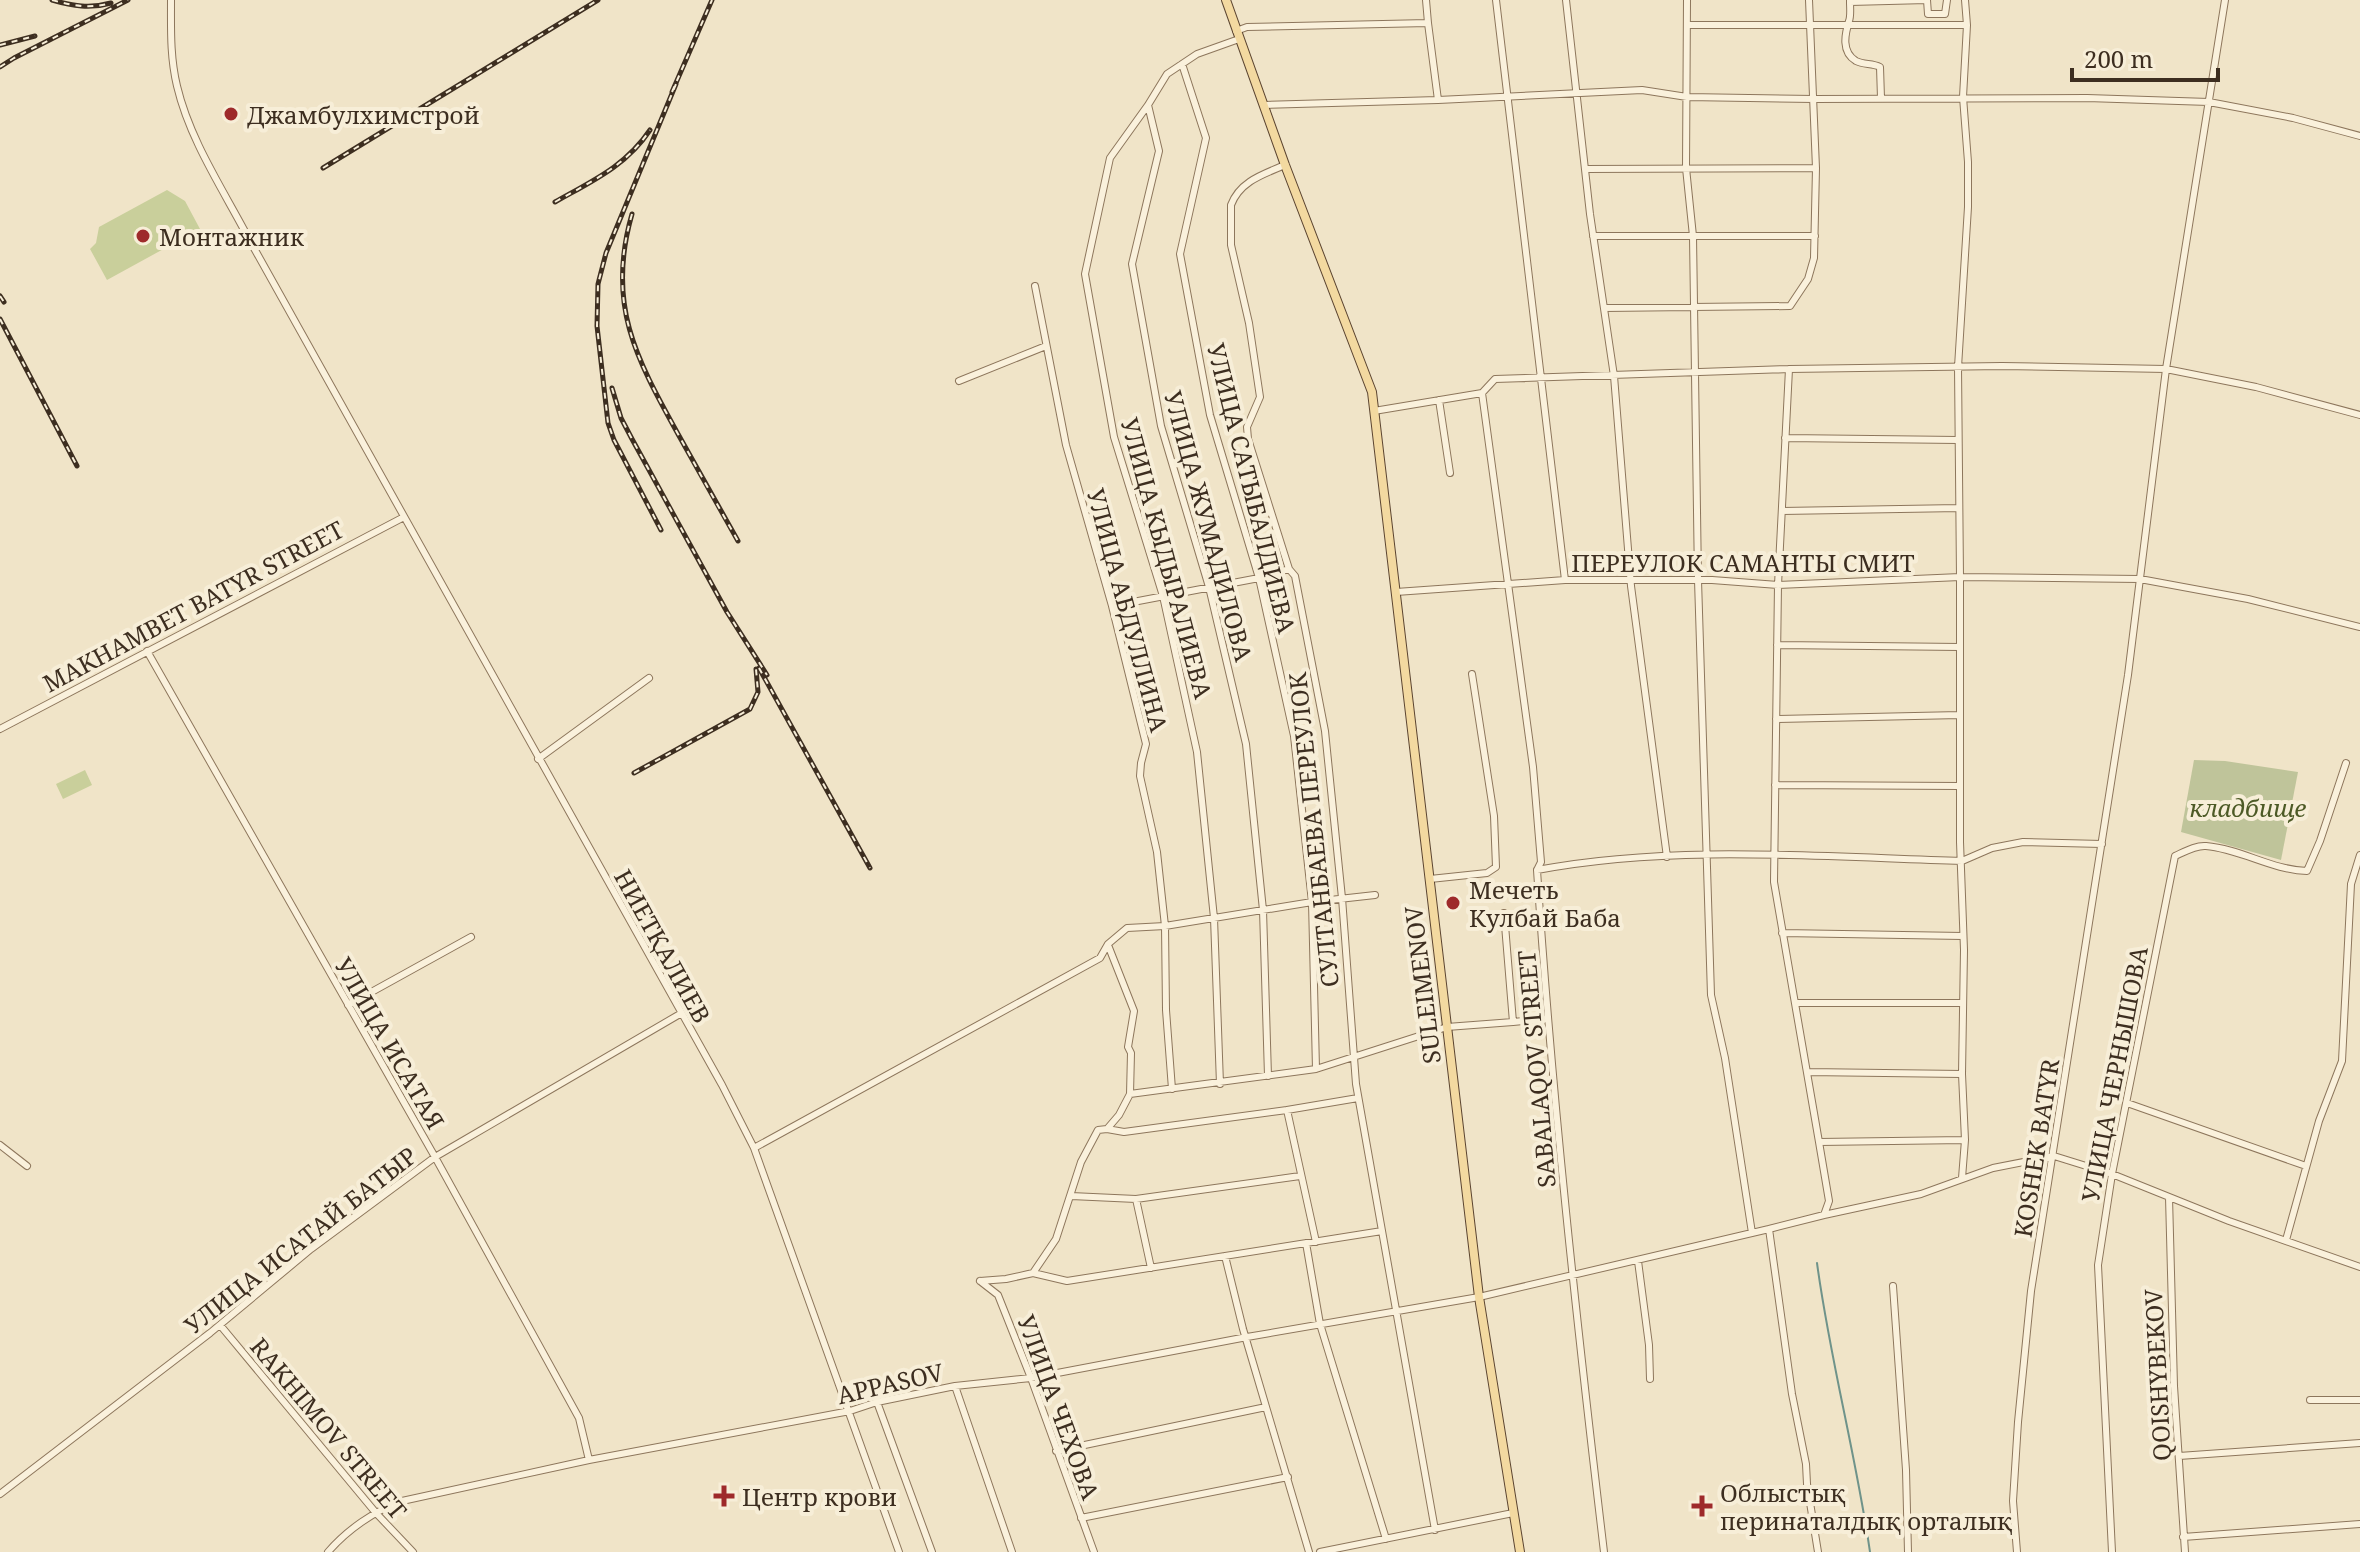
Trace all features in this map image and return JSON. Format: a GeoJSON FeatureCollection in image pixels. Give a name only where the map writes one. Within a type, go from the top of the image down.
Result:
{"type":"FeatureCollection","features":[{"type":"Feature","properties":{"kind":"main road","name":"SULEIMENOV"},"geometry":{"type":"LineString","coordinates":[[1226,0],[1285,165],[1366,373],[1374,411],[1479,1297],[1520,1552]]}},
{"type":"Feature","properties":{"kind":"street","name":"НИЕТҚАЛИЕВ"},"geometry":{"type":"LineString","coordinates":[[171,0],[171,49],[177,86],[191,129],[250,241],[722,1085],[754,1148],[899,1552]]}},
{"type":"Feature","properties":{"kind":"street"},"geometry":{"type":"LineString","coordinates":[[1426,0],[1438,100]]}},
{"type":"Feature","properties":{"kind":"street"},"geometry":{"type":"LineString","coordinates":[[1496,0],[1565,580]]}},
{"type":"Feature","properties":{"kind":"street"},"geometry":{"type":"LineString","coordinates":[[1566,0],[1593,236],[1614,376],[1631,581],[1667,857]]}},
{"type":"Feature","properties":{"kind":"street"},"geometry":{"type":"LineString","coordinates":[[1687,0],[1686,168],[1693,236],[1698,580],[1711,995],[1725,1058],[1752,1233]]}},
{"type":"Feature","properties":{"kind":"street"},"geometry":{"type":"LineString","coordinates":[[1604,308],[1790,306],[1808,279],[1814,258],[1816,168],[1809,0]]}},
{"type":"Feature","properties":{"kind":"street"},"geometry":{"type":"LineString","coordinates":[[1881,98],[1880,67],[1853,60],[1846,51],[1845,30],[1850,19],[1850,1],[1927,0],[1929,25]]}},
{"type":"Feature","properties":{"kind":"street"},"geometry":{"type":"LineString","coordinates":[[1928,14],[1945,14],[1947,0]]}},
{"type":"Feature","properties":{"kind":"street"},"geometry":{"type":"LineString","coordinates":[[1962,1178],[1965,1140],[1962,1074],[1958,367],[1968,207],[1963,97],[1967,25],[1965,0]]}},
{"type":"Feature","properties":{"kind":"street","name":"KOSHEK BATYR"},"geometry":{"type":"LineString","coordinates":[[2017,1552],[2013,1501],[2031,1291],[2128,675],[2166,369],[2225,0]]}},
{"type":"Feature","properties":{"kind":"street"},"geometry":{"type":"LineString","coordinates":[[1148,105],[1167,74],[1247,27],[1428,23]]}},
{"type":"Feature","properties":{"kind":"street"},"geometry":{"type":"LineString","coordinates":[[1687,25],[1967,25]]}},
{"type":"Feature","properties":{"kind":"street","name":"УЛИЦА САТЫБАЛДИЕВА"},"geometry":{"type":"LineString","coordinates":[[1182,64],[1206,138],[1180,254],[1210,415],[1259,578],[1294,736],[1312,902],[1316,1069]]}},
{"type":"Feature","properties":{"kind":"street"},"geometry":{"type":"LineString","coordinates":[[1264,105],[1642,90],[1687,97],[1963,97],[2209,102],[2293,118],[2360,136]]}},
{"type":"Feature","properties":{"kind":"street","name":"УЛИЦА ЖУМАДИЛОВА"},"geometry":{"type":"LineString","coordinates":[[1148,105],[1159,151],[1132,264],[1161,426],[1209,587],[1246,744],[1263,910],[1268,1076]]}},
{"type":"Feature","properties":{"kind":"street","name":"УЛИЦА КЫДЫРАЛИЕВА"},"geometry":{"type":"LineString","coordinates":[[1148,105],[1110,158],[1085,274],[1114,437],[1163,596],[1197,752],[1214,918],[1220,1084]]}},
{"type":"Feature","properties":{"kind":"street","name":"СУЛТАНБАЕВА ПЕРЕУЛОК"},"geometry":{"type":"LineString","coordinates":[[1285,165],[1244,185],[1233,199],[1230,217],[1231,245],[1249,323],[1260,397],[1247,427],[1248,439],[1289,569],[1295,576],[1325,731],[1358,1098],[1435,1530]]}},
{"type":"Feature","properties":{"kind":"street"},"geometry":{"type":"LineString","coordinates":[[1585,169],[1816,168]]}},
{"type":"Feature","properties":{"kind":"street"},"geometry":{"type":"LineString","coordinates":[[1593,236],[1815,236]]}},
{"type":"Feature","properties":{"kind":"street","name":"УЛИЦА АБДУЛЛИНА"},"geometry":{"type":"LineString","coordinates":[[1035,286],[1066,445],[1112,606],[1146,744],[1140,776],[1157,852],[1165,926],[1166,1010],[1172,1089]]}},
{"type":"Feature","properties":{"kind":"street"},"geometry":{"type":"LineString","coordinates":[[959,381],[1046,346]]}},
{"type":"Feature","properties":{"kind":"street"},"geometry":{"type":"LineString","coordinates":[[1374,411],[1482,393],[1495,379],[1958,367],[2166,369],[2256,387],[2360,415]]}},
{"type":"Feature","properties":{"kind":"street"},"geometry":{"type":"LineString","coordinates":[[1789,369],[1778,585],[1774,882],[1829,1201],[1824,1215]]}},
{"type":"Feature","properties":{"kind":"street","name":"SABALAQOV STREET"},"geometry":{"type":"LineString","coordinates":[[1482,393],[1533,767],[1541,862],[1537,870],[1547,1019],[1604,1552]]}},
{"type":"Feature","properties":{"kind":"street"},"geometry":{"type":"LineString","coordinates":[[1439,400],[1450,473]]}},
{"type":"Feature","properties":{"kind":"street"},"geometry":{"type":"LineString","coordinates":[[1785,438],[1958,440]]}},
{"type":"Feature","properties":{"kind":"street"},"geometry":{"type":"LineString","coordinates":[[1782,511],[1959,508]]}},
{"type":"Feature","properties":{"kind":"street","name":"MAKHAMBET BATYR STREET"},"geometry":{"type":"LineString","coordinates":[[0,729],[404,517]]}},
{"type":"Feature","properties":{"kind":"street"},"geometry":{"type":"LineString","coordinates":[[1112,606],[1259,578],[1289,569]]}},
{"type":"Feature","properties":{"kind":"street","name":"ПЕРЕУЛОК САМАНТЫ СМИТ"},"geometry":{"type":"LineString","coordinates":[[1396,592],[1565,580],[1698,580],[1778,585],[1960,577],[2140,579],[2248,599],[2360,627]]}},
{"type":"Feature","properties":{"kind":"street"},"geometry":{"type":"LineString","coordinates":[[1777,645],[1960,647]]}},
{"type":"Feature","properties":{"kind":"street","name":"УЛИЦА ИСАТАЯ"},"geometry":{"type":"LineString","coordinates":[[147,651],[435,1157],[579,1418],[589,1460]]}},
{"type":"Feature","properties":{"kind":"street"},"geometry":{"type":"LineString","coordinates":[[1430,879],[1487,873],[1496,867],[1494,816],[1472,674]]}},
{"type":"Feature","properties":{"kind":"street"},"geometry":{"type":"LineString","coordinates":[[538,759],[649,678]]}},
{"type":"Feature","properties":{"kind":"street"},"geometry":{"type":"LineString","coordinates":[[1776,719],[1960,715]]}},
{"type":"Feature","properties":{"kind":"street","name":"УЛИЦА ЧЕРНЫШОВА"},"geometry":{"type":"LineString","coordinates":[[2112,1552],[2098,1265],[2112,1174],[2175,856],[2203,845],[2291,871],[2307,871],[2346,763]]}},
{"type":"Feature","properties":{"kind":"street"},"geometry":{"type":"LineString","coordinates":[[1775,785],[1960,786]]}},
{"type":"Feature","properties":{"kind":"street"},"geometry":{"type":"LineString","coordinates":[[1537,870],[1600,861],[1706,855],[1962,861],[1992,848],[2023,842],[2102,844]]}},
{"type":"Feature","properties":{"kind":"street"},"geometry":{"type":"LineString","coordinates":[[2286,1240],[2298,1203],[2303,1164],[2342,1061],[2351,884],[2360,855]]}},
{"type":"Feature","properties":{"kind":"street"},"geometry":{"type":"LineString","coordinates":[[754,1148],[1100,958],[1108,944],[1127,928],[1165,926],[1375,895]]}},
{"type":"Feature","properties":{"kind":"street"},"geometry":{"type":"LineString","coordinates":[[1504,913],[1513,1022]]}},
{"type":"Feature","properties":{"kind":"street"},"geometry":{"type":"LineString","coordinates":[[1782,933],[1963,936]]}},
{"type":"Feature","properties":{"kind":"street"},"geometry":{"type":"LineString","coordinates":[[348,1005],[471,937]]}},
{"type":"Feature","properties":{"kind":"street"},"geometry":{"type":"LineString","coordinates":[[1107,1129],[1130,1094],[1131,1053],[1128,1047],[1134,1011],[1108,944]]}},
{"type":"Feature","properties":{"kind":"street"},"geometry":{"type":"LineString","coordinates":[[1796,1003],[1962,1003]]}},
{"type":"Feature","properties":{"kind":"street","name":"УЛИЦА ИСАТАЙ БАТЫР"},"geometry":{"type":"LineString","coordinates":[[0,1494],[220,1325],[311,1249],[435,1157],[680,1014]]}},
{"type":"Feature","properties":{"kind":"street"},"geometry":{"type":"LineString","coordinates":[[1130,1094],[1316,1069],[1447,1027],[1547,1019]]}},
{"type":"Feature","properties":{"kind":"street"},"geometry":{"type":"LineString","coordinates":[[1807,1072],[1962,1074]]}},
{"type":"Feature","properties":{"kind":"street"},"geometry":{"type":"LineString","coordinates":[[1033,1273],[1056,1239],[1081,1162],[1098,1130],[1124,1132],[1358,1098]]}},
{"type":"Feature","properties":{"kind":"street"},"geometry":{"type":"LineString","coordinates":[[2127,1103],[2303,1164]]}},
{"type":"Feature","properties":{"kind":"street"},"geometry":{"type":"LineString","coordinates":[[1287,1110],[1316,1242]]}},
{"type":"Feature","properties":{"kind":"street"},"geometry":{"type":"LineString","coordinates":[[1819,1142],[1965,1140]]}},
{"type":"Feature","properties":{"kind":"street"},"geometry":{"type":"LineString","coordinates":[[0,1145],[27,1166]]}},
{"type":"Feature","properties":{"kind":"street"},"geometry":{"type":"LineString","coordinates":[[2054,1156],[2112,1174],[2229,1221],[2360,1267]]}},
{"type":"Feature","properties":{"kind":"street","name":"APPASOV"},"geometry":{"type":"LineString","coordinates":[[328,1552],[341,1536],[398,1501],[589,1460],[850,1411],[877,1402],[955,1386],[1031,1378],[1479,1297],[1921,1194],[1993,1168],[2054,1156]]}},
{"type":"Feature","properties":{"kind":"street"},"geometry":{"type":"LineString","coordinates":[[1071,1196],[1136,1199],[1300,1176]]}},
{"type":"Feature","properties":{"kind":"street","name":"QOISHYBEKOV"},"geometry":{"type":"LineString","coordinates":[[2169,1197],[2174,1386],[2185,1552]]}},
{"type":"Feature","properties":{"kind":"street"},"geometry":{"type":"LineString","coordinates":[[1136,1199],[1151,1268]]}},
{"type":"Feature","properties":{"kind":"street"},"geometry":{"type":"LineString","coordinates":[[1769,1229],[1818,1552]]}},
{"type":"Feature","properties":{"kind":"street"},"geometry":{"type":"LineString","coordinates":[[998,1295],[1006,1279],[1033,1273],[1067,1281],[1382,1231]]}},
{"type":"Feature","properties":{"kind":"street"},"geometry":{"type":"LineString","coordinates":[[1306,1243],[1320,1324],[1386,1539]]}},
{"type":"Feature","properties":{"kind":"street"},"geometry":{"type":"LineString","coordinates":[[1225,1256],[1309,1552]]}},
{"type":"Feature","properties":{"kind":"street"},"geometry":{"type":"LineString","coordinates":[[1638,1261],[1649,1345],[1650,1379]]}},
{"type":"Feature","properties":{"kind":"street","name":"УЛИЦА ЧЕХОВА"},"geometry":{"type":"LineString","coordinates":[[1006,1279],[980,1281],[998,1295],[1094,1552]]}},
{"type":"Feature","properties":{"kind":"street"},"geometry":{"type":"LineString","coordinates":[[1893,1286],[1906,1470],[1908,1552]]}},
{"type":"Feature","properties":{"kind":"street","name":"RAKHIMOV STREET"},"geometry":{"type":"LineString","coordinates":[[220,1325],[376,1513],[413,1552]]}},
{"type":"Feature","properties":{"kind":"street"},"geometry":{"type":"LineString","coordinates":[[955,1386],[1012,1552]]}},
{"type":"Feature","properties":{"kind":"street"},"geometry":{"type":"LineString","coordinates":[[2310,1400],[2360,1400]]}},
{"type":"Feature","properties":{"kind":"street"},"geometry":{"type":"LineString","coordinates":[[877,1402],[932,1552]]}},
{"type":"Feature","properties":{"kind":"street"},"geometry":{"type":"LineString","coordinates":[[1056,1451],[1266,1407]]}},
{"type":"Feature","properties":{"kind":"street"},"geometry":{"type":"LineString","coordinates":[[2179,1456],[2360,1443]]}},
{"type":"Feature","properties":{"kind":"street"},"geometry":{"type":"LineString","coordinates":[[1081,1518],[1288,1477]]}},
{"type":"Feature","properties":{"kind":"street"},"geometry":{"type":"LineString","coordinates":[[1320,1552],[1513,1513]]}},
{"type":"Feature","properties":{"kind":"street"},"geometry":{"type":"LineString","coordinates":[[2183,1537],[2360,1524]]}},
{"type":"Feature","properties":{"kind":"green space","name":"Монтажник"},"geometry":{"type":"Polygon","coordinates":[[[167,190],[185,201],[200,229],[107,280],[90,249],[96,243],[99,227],[167,190]]]}},
{"type":"Feature","properties":{"kind":"green space","name":"кладбище"},"geometry":{"type":"Polygon","coordinates":[[[2194,760],[2225,761],[2298,772],[2281,860],[2181,832],[2194,760]]]}},
{"type":"Feature","properties":{"kind":"green space"},"geometry":{"type":"Polygon","coordinates":[[[85,770],[92,785],[63,799],[56,784],[85,770]]]}},
{"type":"Feature","properties":{"kind":"waterway"},"geometry":{"type":"LineString","coordinates":[[1817,1263],[1870,1552]]}},
{"type":"Feature","properties":{"kind":"railway"},"geometry":{"type":"LineString","coordinates":[[52,0],[82,6],[111,3]]}},
{"type":"Feature","properties":{"kind":"railway"},"geometry":{"type":"LineString","coordinates":[[0,67],[128,0]]}},
{"type":"Feature","properties":{"kind":"railway"},"geometry":{"type":"LineString","coordinates":[[323,168],[598,0]]}},
{"type":"Feature","properties":{"kind":"railway"},"geometry":{"type":"LineString","coordinates":[[672,92],[712,0]]}},
{"type":"Feature","properties":{"kind":"railway"},"geometry":{"type":"LineString","coordinates":[[0,45],[35,36]]}},
{"type":"Feature","properties":{"kind":"railway"},"geometry":{"type":"LineString","coordinates":[[661,530],[608,423],[597,326],[598,284],[606,253],[676,84]]}},
{"type":"Feature","properties":{"kind":"railway"},"geometry":{"type":"LineString","coordinates":[[555,202],[619,163],[650,130]]}},
{"type":"Feature","properties":{"kind":"railway"},"geometry":{"type":"LineString","coordinates":[[632,214],[622,276],[624,303],[638,355],[738,541]]}},
{"type":"Feature","properties":{"kind":"railway"},"geometry":{"type":"LineString","coordinates":[[0,296],[4,302]]}},
{"type":"Feature","properties":{"kind":"railway"},"geometry":{"type":"LineString","coordinates":[[0,319],[77,466]]}},
{"type":"Feature","properties":{"kind":"railway"},"geometry":{"type":"LineString","coordinates":[[612,388],[621,418],[632,439],[727,612],[767,675]]}},
{"type":"Feature","properties":{"kind":"railway"},"geometry":{"type":"LineString","coordinates":[[759,668],[870,868]]}},
{"type":"Feature","properties":{"kind":"railway"},"geometry":{"type":"LineString","coordinates":[[634,773],[750,709],[758,692],[756,669]]}},
{"type":"Feature","properties":{"kind":"place","name":"Джамбулхимстрой"},"geometry":{"type":"Point","coordinates":[231,114]}},
{"type":"Feature","properties":{"kind":"place","name":"Монтажник"},"geometry":{"type":"Point","coordinates":[143,236]}},
{"type":"Feature","properties":{"kind":"place","name":"Мечеть Кулбай Баба"},"geometry":{"type":"Point","coordinates":[1453,903]}},
{"type":"Feature","properties":{"kind":"place","name":"Центр крови"},"geometry":{"type":"Point","coordinates":[724,1496]}},
{"type":"Feature","properties":{"kind":"place","name":"Облыстық перинаталдық орталық"},"geometry":{"type":"Point","coordinates":[1702,1506]}}]}
